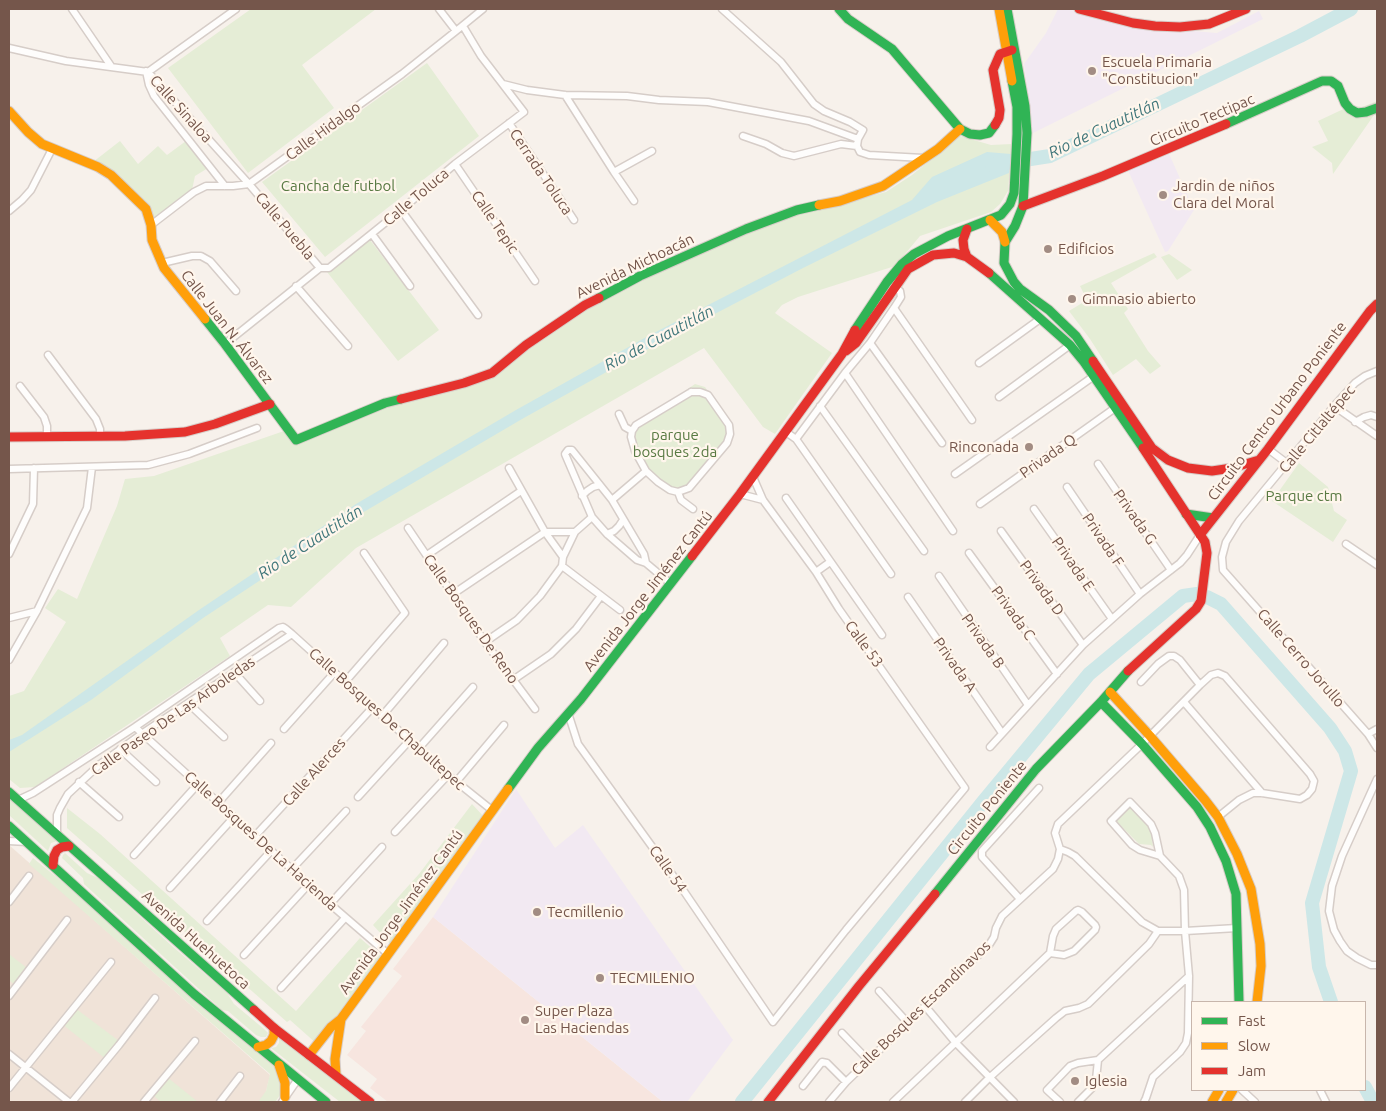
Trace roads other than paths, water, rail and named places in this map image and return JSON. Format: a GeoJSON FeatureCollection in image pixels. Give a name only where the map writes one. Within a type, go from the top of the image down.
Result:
{"type":"FeatureCollection","features":[{"type":"Feature","properties":{"kind":"main road"},"geometry":{"type":"LineString","coordinates":[[839,9],[848,19],[892,49],[960,129],[970,134],[980,136],[989,132],[999,118],[1000,110],[994,70],[995,64],[1000,54],[1011,50]]}},
{"type":"Feature","properties":{"kind":"main road"},"geometry":{"type":"LineString","coordinates":[[999,9],[1025,106],[1022,133],[1016,152],[1023,206],[1015,226],[1005,242]]}},
{"type":"Feature","properties":{"kind":"main road"},"geometry":{"type":"LineString","coordinates":[[1007,9],[1011,50]]}},
{"type":"Feature","properties":{"kind":"main road"},"geometry":{"type":"LineString","coordinates":[[1079,9],[1132,23],[1180,27],[1209,24],[1246,9]]}},
{"type":"Feature","properties":{"kind":"main road","name":"Circuito Tectipac"},"geometry":{"type":"LineString","coordinates":[[1023,206],[1176,146],[1322,82],[1331,81],[1338,86],[1345,103],[1357,113],[1377,108]]}},
{"type":"Feature","properties":{"kind":"main road","name":"Calle Juan N. Álvarez"},"geometry":{"type":"LineString","coordinates":[[9,111],[42,144],[98,167],[111,175],[146,209],[151,225],[152,240],[162,263],[296,440]]}},
{"type":"Feature","properties":{"kind":"main road","name":"Avenida Michoacán"},"geometry":{"type":"LineString","coordinates":[[296,440],[385,403],[464,383],[492,373],[526,344],[578,310],[640,276],[755,226],[797,210],[840,201],[883,186],[938,149],[960,129]]}},
{"type":"Feature","properties":{"kind":"main road"},"geometry":{"type":"LineString","coordinates":[[1020,173],[1026,152],[1022,133]]}},
{"type":"Feature","properties":{"kind":"main road","name":"Avenida Jorge Jiménez Cantú"},"geometry":{"type":"LineString","coordinates":[[309,1055],[331,1026],[341,1019],[538,748],[581,699],[753,477],[843,352],[887,282],[902,264],[930,244],[1002,215],[1010,204],[1020,173]]}},
{"type":"Feature","properties":{"kind":"main road"},"geometry":{"type":"LineString","coordinates":[[990,220],[1002,232],[1005,242],[1004,263],[1014,282],[1020,289],[1049,310],[1076,336],[1152,448],[1168,460],[1188,468],[1212,471],[1232,468],[1259,460]]}},
{"type":"Feature","properties":{"kind":"main road"},"geometry":{"type":"LineString","coordinates":[[967,229],[963,240],[967,257]]}},
{"type":"Feature","properties":{"kind":"main road"},"geometry":{"type":"LineString","coordinates":[[843,352],[856,343],[908,269],[933,255],[954,253],[967,257],[988,272],[1000,268],[1004,263]]}},
{"type":"Feature","properties":{"kind":"main road","name":"Circuito Poniente"},"geometry":{"type":"LineString","coordinates":[[768,1102],[859,986],[1036,769],[1102,702],[1124,674],[1196,609],[1201,601],[1208,553],[1200,535],[1084,362],[1070,345],[988,272]]}},
{"type":"Feature","properties":{"kind":"main road","name":"Circuito Centro Urbano Poniente"},"geometry":{"type":"LineString","coordinates":[[1200,535],[1268,450],[1340,351],[1377,304]]}},
{"type":"Feature","properties":{"kind":"main road"},"geometry":{"type":"LineString","coordinates":[[9,437],[140,436],[186,432],[216,424],[270,404]]}},
{"type":"Feature","properties":{"kind":"main road"},"geometry":{"type":"LineString","coordinates":[[1186,514],[1213,518]]}},
{"type":"Feature","properties":{"kind":"main road"},"geometry":{"type":"LineString","coordinates":[[1110,692],[1205,800],[1218,817],[1237,854],[1251,889],[1260,944],[1261,966],[1257,1001]]}},
{"type":"Feature","properties":{"kind":"main road"},"geometry":{"type":"LineString","coordinates":[[1102,702],[1197,807],[1210,827],[1226,862],[1236,894],[1239,1001]]}},
{"type":"Feature","properties":{"kind":"main road","name":"Avenida Huehuetoca"},"geometry":{"type":"LineString","coordinates":[[9,792],[274,1028],[370,1102]]}},
{"type":"Feature","properties":{"kind":"main road"},"geometry":{"type":"LineString","coordinates":[[9,826],[194,994],[326,1102]]}},
{"type":"Feature","properties":{"kind":"main road"},"geometry":{"type":"LineString","coordinates":[[53,865],[57,850],[69,846]]}},
{"type":"Feature","properties":{"kind":"main road"},"geometry":{"type":"LineString","coordinates":[[1236,894],[1251,889]]}},
{"type":"Feature","properties":{"kind":"main road","name":"Avenida Jorge Jiménez Cantú"},"geometry":{"type":"LineString","coordinates":[[336,1075],[335,1059],[341,1019]]}},
{"type":"Feature","properties":{"kind":"main road"},"geometry":{"type":"LineString","coordinates":[[258,1047],[266,1045],[271,1041],[274,1035],[274,1028]]}},
{"type":"Feature","properties":{"kind":"main road"},"geometry":{"type":"LineString","coordinates":[[279,1064],[285,1083],[283,1100]]}},
{"type":"Feature","properties":{"kind":"main road"},"geometry":{"type":"LineString","coordinates":[[1212,1102],[1218,1091]]}},
{"type":"Feature","properties":{"kind":"main road"},"geometry":{"type":"LineString","coordinates":[[1226,1102],[1232,1091]]}},
{"type":"Feature","properties":{"kind":"street"},"geometry":{"type":"LineString","coordinates":[[72,9],[111,66]]}},
{"type":"Feature","properties":{"kind":"street"},"geometry":{"type":"LineString","coordinates":[[225,186],[154,96],[149,85],[147,71],[236,9]]}},
{"type":"Feature","properties":{"kind":"street"},"geometry":{"type":"LineString","coordinates":[[439,9],[456,32]]}},
{"type":"Feature","properties":{"kind":"street","name":"Calle Hidalgo"},"geometry":{"type":"LineString","coordinates":[[249,184],[402,74],[483,9]]}},
{"type":"Feature","properties":{"kind":"street"},"geometry":{"type":"LineString","coordinates":[[722,9],[781,62],[814,104],[824,112],[850,122],[862,130],[857,143],[860,152],[869,155],[924,158]]}},
{"type":"Feature","properties":{"kind":"street","name":"Calle Toluca"},"geometry":{"type":"LineString","coordinates":[[225,344],[320,268],[329,268],[455,164],[524,112],[481,56],[462,26]]}},
{"type":"Feature","properties":{"kind":"street","name":"Calle Sinaloa"},"geometry":{"type":"LineString","coordinates":[[9,48],[66,61],[147,71],[249,184]]}},
{"type":"Feature","properties":{"kind":"street"},"geometry":{"type":"LineString","coordinates":[[503,84],[527,90],[565,95],[627,96],[659,100],[708,102],[809,122],[857,143]]}},
{"type":"Feature","properties":{"kind":"street"},"geometry":{"type":"LineString","coordinates":[[565,95],[634,201]]}},
{"type":"Feature","properties":{"kind":"street","name":"Cerrada Toluca"},"geometry":{"type":"LineString","coordinates":[[509,123],[574,220]]}},
{"type":"Feature","properties":{"kind":"street"},"geometry":{"type":"LineString","coordinates":[[742,136],[766,144],[782,153],[794,156],[841,144],[857,143]]}},
{"type":"Feature","properties":{"kind":"street"},"geometry":{"type":"LineString","coordinates":[[9,211],[31,190],[52,149]]}},
{"type":"Feature","properties":{"kind":"street"},"geometry":{"type":"LineString","coordinates":[[614,172],[652,151]]}},
{"type":"Feature","properties":{"kind":"street","name":"Calle Tepic"},"geometry":{"type":"LineString","coordinates":[[455,164],[535,280]]}},
{"type":"Feature","properties":{"kind":"street"},"geometry":{"type":"LineString","coordinates":[[151,225],[194,192],[206,186],[249,184]]}},
{"type":"Feature","properties":{"kind":"street","name":"Calle Puebla"},"geometry":{"type":"LineString","coordinates":[[249,184],[320,268]]}},
{"type":"Feature","properties":{"kind":"street"},"geometry":{"type":"LineString","coordinates":[[401,210],[478,315]]}},
{"type":"Feature","properties":{"kind":"street"},"geometry":{"type":"LineString","coordinates":[[372,234],[410,286]]}},
{"type":"Feature","properties":{"kind":"street"},"geometry":{"type":"LineString","coordinates":[[162,263],[192,256],[201,256],[210,261],[236,291]]}},
{"type":"Feature","properties":{"kind":"street"},"geometry":{"type":"LineString","coordinates":[[296,286],[348,346]]}},
{"type":"Feature","properties":{"kind":"street"},"geometry":{"type":"LineString","coordinates":[[796,439],[894,308],[901,297],[900,291],[894,288]]}},
{"type":"Feature","properties":{"kind":"street"},"geometry":{"type":"LineString","coordinates":[[894,308],[972,420]]}},
{"type":"Feature","properties":{"kind":"street"},"geometry":{"type":"LineString","coordinates":[[979,363],[1040,319]]}},
{"type":"Feature","properties":{"kind":"street"},"geometry":{"type":"LineString","coordinates":[[870,342],[942,443]]}},
{"type":"Feature","properties":{"kind":"street"},"geometry":{"type":"LineString","coordinates":[[999,397],[1070,345]]}},
{"type":"Feature","properties":{"kind":"street"},"geometry":{"type":"LineString","coordinates":[[48,355],[96,419],[100,429],[100,436]]}},
{"type":"Feature","properties":{"kind":"street","name":"Calle Citlaltépec"},"geometry":{"type":"LineString","coordinates":[[1223,570],[1222,557],[1226,542],[1240,521],[1334,406],[1355,383],[1376,371]]}},
{"type":"Feature","properties":{"kind":"street"},"geometry":{"type":"LineString","coordinates":[[845,373],[953,531]]}},
{"type":"Feature","properties":{"kind":"street"},"geometry":{"type":"LineString","coordinates":[[954,474],[1094,376]]}},
{"type":"Feature","properties":{"kind":"street"},"geometry":{"type":"LineString","coordinates":[[20,386],[44,417],[47,426],[47,436]]}},
{"type":"Feature","properties":{"kind":"street"},"geometry":{"type":"LineString","coordinates":[[691,392],[700,392],[708,395],[729,425],[730,434],[727,443],[689,488],[678,492],[670,490],[646,471],[635,451],[631,437],[636,424],[691,392]]}},
{"type":"Feature","properties":{"kind":"street"},"geometry":{"type":"LineString","coordinates":[[820,406],[924,551]]}},
{"type":"Feature","properties":{"kind":"street"},"geometry":{"type":"LineString","coordinates":[[1334,406],[1377,436]]}},
{"type":"Feature","properties":{"kind":"street","name":"Privada Q"},"geometry":{"type":"LineString","coordinates":[[980,504],[1115,408]]}},
{"type":"Feature","properties":{"kind":"street"},"geometry":{"type":"LineString","coordinates":[[619,414],[625,428],[632,431]]}},
{"type":"Feature","properties":{"kind":"street"},"geometry":{"type":"LineString","coordinates":[[1355,422],[1371,415],[1377,417]]}},
{"type":"Feature","properties":{"kind":"street"},"geometry":{"type":"LineString","coordinates":[[9,468],[148,465],[189,454],[257,428]]}},
{"type":"Feature","properties":{"kind":"street"},"geometry":{"type":"LineString","coordinates":[[786,432],[796,439],[891,574]]}},
{"type":"Feature","properties":{"kind":"street"},"geometry":{"type":"LineString","coordinates":[[646,563],[644,554],[612,500],[572,450],[568,450],[565,454],[592,518],[637,560],[646,563],[671,584]]}},
{"type":"Feature","properties":{"kind":"street"},"geometry":{"type":"LineString","coordinates":[[1268,450],[1288,464]]}},
{"type":"Feature","properties":{"kind":"street","name":"Privada G"},"geometry":{"type":"LineString","coordinates":[[1098,464],[1172,570]]}},
{"type":"Feature","properties":{"kind":"street"},"geometry":{"type":"LineString","coordinates":[[9,660],[37,611],[86,508],[92,467]]}},
{"type":"Feature","properties":{"kind":"street"},"geometry":{"type":"LineString","coordinates":[[9,554],[32,504],[34,468]]}},
{"type":"Feature","properties":{"kind":"street"},"geometry":{"type":"LineString","coordinates":[[509,468],[545,532],[563,557]]}},
{"type":"Feature","properties":{"kind":"street"},"geometry":{"type":"LineString","coordinates":[[612,500],[646,471]]}},
{"type":"Feature","properties":{"kind":"street","name":"Calle 53"},"geometry":{"type":"LineString","coordinates":[[753,477],[763,500],[816,572],[839,608],[965,788],[846,930],[773,1022]]}},
{"type":"Feature","properties":{"kind":"street"},"geometry":{"type":"LineString","coordinates":[[582,496],[593,487],[600,485]]}},
{"type":"Feature","properties":{"kind":"street","name":"Privada F"},"geometry":{"type":"LineString","coordinates":[[1067,487],[1140,594]]}},
{"type":"Feature","properties":{"kind":"street"},"geometry":{"type":"LineString","coordinates":[[427,555],[521,491]]}},
{"type":"Feature","properties":{"kind":"street"},"geometry":{"type":"LineString","coordinates":[[678,492],[681,500],[693,509]]}},
{"type":"Feature","properties":{"kind":"street"},"geometry":{"type":"LineString","coordinates":[[740,494],[763,500]]}},
{"type":"Feature","properties":{"kind":"street"},"geometry":{"type":"LineString","coordinates":[[786,498],[882,635]]}},
{"type":"Feature","properties":{"kind":"street","name":"Privada E"},"geometry":{"type":"LineString","coordinates":[[1034,509],[1112,619]]}},
{"type":"Feature","properties":{"kind":"street"},"geometry":{"type":"LineString","coordinates":[[485,642],[517,620],[540,596],[562,566],[563,557],[575,532],[592,518]]}},
{"type":"Feature","properties":{"kind":"street"},"geometry":{"type":"LineString","coordinates":[[607,534],[614,531],[623,520]]}},
{"type":"Feature","properties":{"kind":"street","name":"Calle Bosques De Reno"},"geometry":{"type":"LineString","coordinates":[[408,528],[485,642],[534,709]]}},
{"type":"Feature","properties":{"kind":"street","name":"Privada D"},"geometry":{"type":"LineString","coordinates":[[1001,531],[1083,645]]}},
{"type":"Feature","properties":{"kind":"street"},"geometry":{"type":"LineString","coordinates":[[453,594],[545,532],[575,532]]}},
{"type":"Feature","properties":{"kind":"street"},"geometry":{"type":"LineString","coordinates":[[990,747],[1083,645],[1140,594],[1172,570],[1187,555],[1200,535]]}},
{"type":"Feature","properties":{"kind":"street"},"geometry":{"type":"LineString","coordinates":[[1346,544],[1377,565]]}},
{"type":"Feature","properties":{"kind":"street"},"geometry":{"type":"LineString","coordinates":[[345,682],[405,613],[364,553]]}},
{"type":"Feature","properties":{"kind":"street","name":"Privada C"},"geometry":{"type":"LineString","coordinates":[[969,553],[1057,674]]}},
{"type":"Feature","properties":{"kind":"street"},"geometry":{"type":"LineString","coordinates":[[816,572],[830,562]]}},
{"type":"Feature","properties":{"kind":"street"},"geometry":{"type":"LineString","coordinates":[[562,566],[620,610]]}},
{"type":"Feature","properties":{"kind":"street","name":"Calle Cerro Jorullo"},"geometry":{"type":"LineString","coordinates":[[1223,570],[1368,734],[1377,748]]}},
{"type":"Feature","properties":{"kind":"street","name":"Privada B"},"geometry":{"type":"LineString","coordinates":[[938,576],[1028,705]]}},
{"type":"Feature","properties":{"kind":"street"},"geometry":{"type":"LineString","coordinates":[[513,680],[551,654],[576,629],[601,596]]}},
{"type":"Feature","properties":{"kind":"street","name":"Privada A"},"geometry":{"type":"LineString","coordinates":[[908,597],[1002,734]]}},
{"type":"Feature","properties":{"kind":"street"},"geometry":{"type":"LineString","coordinates":[[9,618],[37,611]]}},
{"type":"Feature","properties":{"kind":"street","name":"Calle Paseo De Las Arboledas"},"geometry":{"type":"LineString","coordinates":[[18,800],[33,794],[279,628],[282,628]]}},
{"type":"Feature","properties":{"kind":"street","name":"Calle Bosques De Chapultepec"},"geometry":{"type":"LineString","coordinates":[[282,628],[292,634],[456,782],[493,811]]}},
{"type":"Feature","properties":{"kind":"street","name":"Calle Paseo De Las Arboledas"},"geometry":{"type":"LineString","coordinates":[[56,834],[57,815],[68,794],[99,765],[143,733],[292,634]]}},
{"type":"Feature","properties":{"kind":"street"},"geometry":{"type":"LineString","coordinates":[[382,716],[444,643]]}},
{"type":"Feature","properties":{"kind":"street"},"geometry":{"type":"LineString","coordinates":[[1140,682],[1158,664],[1169,656],[1174,656],[1180,660],[1200,685]]}},
{"type":"Feature","properties":{"kind":"street"},"geometry":{"type":"LineString","coordinates":[[234,672],[260,701]]}},
{"type":"Feature","properties":{"kind":"street"},"geometry":{"type":"LineString","coordinates":[[284,729],[334,673]]}},
{"type":"Feature","properties":{"kind":"street","name":"Calle Bosques Escandinavos"},"geometry":{"type":"LineString","coordinates":[[829,1102],[868,1060],[989,945],[1002,916],[1053,869],[1060,849],[1055,833],[1058,824],[1211,675],[1218,673],[1225,676],[1314,780],[1312,790],[1300,798],[1262,793]]}},
{"type":"Feature","properties":{"kind":"street"},"geometry":{"type":"LineString","coordinates":[[419,748],[473,687]]}},
{"type":"Feature","properties":{"kind":"street"},"geometry":{"type":"LineString","coordinates":[[1184,702],[1262,793]]}},
{"type":"Feature","properties":{"kind":"street"},"geometry":{"type":"LineString","coordinates":[[188,703],[224,737]]}},
{"type":"Feature","properties":{"kind":"street","name":"Calle Alerces"},"geometry":{"type":"LineString","coordinates":[[255,836],[373,708]]}},
{"type":"Feature","properties":{"kind":"street","name":"Calle 54"},"geometry":{"type":"LineString","coordinates":[[568,713],[578,744],[673,876],[773,1022]]}},
{"type":"Feature","properties":{"kind":"street"},"geometry":{"type":"LineString","coordinates":[[456,782],[504,725]]}},
{"type":"Feature","properties":{"kind":"street","name":"Calle Bosques De La Hacienda"},"geometry":{"type":"LineString","coordinates":[[135,726],[345,918],[388,954]]}},
{"type":"Feature","properties":{"kind":"street"},"geometry":{"type":"LineString","coordinates":[[1368,734],[1377,730]]}},
{"type":"Feature","properties":{"kind":"street"},"geometry":{"type":"LineString","coordinates":[[358,797],[410,740]]}},
{"type":"Feature","properties":{"kind":"street"},"geometry":{"type":"LineString","coordinates":[[218,802],[271,743]]}},
{"type":"Feature","properties":{"kind":"street"},"geometry":{"type":"LineString","coordinates":[[120,749],[156,782]]}},
{"type":"Feature","properties":{"kind":"street"},"geometry":{"type":"LineString","coordinates":[[395,832],[448,775]]}},
{"type":"Feature","properties":{"kind":"street"},"geometry":{"type":"LineString","coordinates":[[1377,779],[1342,856],[1332,886],[1329,911],[1334,930],[1347,951],[1357,958],[1374,965],[1377,971]]}},
{"type":"Feature","properties":{"kind":"street"},"geometry":{"type":"LineString","coordinates":[[79,782],[119,816]]}},
{"type":"Feature","properties":{"kind":"street"},"geometry":{"type":"LineString","coordinates":[[134,855],[198,784]]}},
{"type":"Feature","properties":{"kind":"street"},"geometry":{"type":"LineString","coordinates":[[1020,899],[982,857],[982,851],[1039,788]]}},
{"type":"Feature","properties":{"kind":"street"},"geometry":{"type":"LineString","coordinates":[[1218,817],[1239,800],[1253,793],[1262,793]]}},
{"type":"Feature","properties":{"kind":"street"},"geometry":{"type":"LineString","coordinates":[[1144,1102],[1153,1077],[1180,1052],[1186,1043],[1188,1033],[1189,976],[1184,890],[1179,876],[1160,856],[1140,850],[1132,845],[1111,821],[1130,802],[1151,824],[1160,856]]}},
{"type":"Feature","properties":{"kind":"street"},"geometry":{"type":"LineString","coordinates":[[292,869],[346,811]]}},
{"type":"Feature","properties":{"kind":"street"},"geometry":{"type":"LineString","coordinates":[[170,888],[234,817]]}},
{"type":"Feature","properties":{"kind":"street"},"geometry":{"type":"LineString","coordinates":[[9,841],[27,842]]}},
{"type":"Feature","properties":{"kind":"street"},"geometry":{"type":"LineString","coordinates":[[330,904],[382,846]]}},
{"type":"Feature","properties":{"kind":"street"},"geometry":{"type":"LineString","coordinates":[[1060,849],[1075,856],[1142,922],[1158,931],[1237,928]]}},
{"type":"Feature","properties":{"kind":"street"},"geometry":{"type":"LineString","coordinates":[[207,921],[271,850]]}},
{"type":"Feature","properties":{"kind":"street"},"geometry":{"type":"LineString","coordinates":[[9,902],[29,876]]}},
{"type":"Feature","properties":{"kind":"street"},"geometry":{"type":"LineString","coordinates":[[244,955],[309,884]]}},
{"type":"Feature","properties":{"kind":"street"},"geometry":{"type":"LineString","coordinates":[[893,1102],[1050,953],[1056,929],[1076,911],[1082,912],[1095,925],[1095,930],[1074,951],[1064,955],[1050,953]]}},
{"type":"Feature","properties":{"kind":"street"},"geometry":{"type":"LineString","coordinates":[[282,988],[345,918]]}},
{"type":"Feature","properties":{"kind":"street"},"geometry":{"type":"LineString","coordinates":[[9,996],[66,920]]}},
{"type":"Feature","properties":{"kind":"street"},"geometry":{"type":"LineString","coordinates":[[965,1102],[1056,1018],[1065,1011],[1088,1004],[1149,944],[1158,931]]}},
{"type":"Feature","properties":{"kind":"street"},"geometry":{"type":"LineString","coordinates":[[9,1088],[111,962]]}},
{"type":"Feature","properties":{"kind":"street"},"geometry":{"type":"LineString","coordinates":[[1060,1102],[1047,1090],[1070,1066],[1078,1062],[1098,1060],[1189,976]]}},
{"type":"Feature","properties":{"kind":"street"},"geometry":{"type":"LineString","coordinates":[[879,991],[907,1022]]}},
{"type":"Feature","properties":{"kind":"street"},"geometry":{"type":"LineString","coordinates":[[9,1054],[70,1102],[119,1045],[155,998]]}},
{"type":"Feature","properties":{"kind":"street"},"geometry":{"type":"LineString","coordinates":[[925,1006],[989,1078],[1014,1102]]}},
{"type":"Feature","properties":{"kind":"street"},"geometry":{"type":"LineString","coordinates":[[842,1033],[868,1060]]}},
{"type":"Feature","properties":{"kind":"street"},"geometry":{"type":"LineString","coordinates":[[144,1102],[195,1041]]}},
{"type":"Feature","properties":{"kind":"street"},"geometry":{"type":"LineString","coordinates":[[1078,1102],[1092,1088],[1096,1080],[1098,1060]]}},
{"type":"Feature","properties":{"kind":"street"},"geometry":{"type":"LineString","coordinates":[[802,1086],[820,1064],[824,1062],[846,1082]]}},
{"type":"Feature","properties":{"kind":"street"},"geometry":{"type":"LineString","coordinates":[[220,1102],[240,1076]]}},
{"type":"Feature","properties":{"kind":"street"},"geometry":{"type":"LineString","coordinates":[[283,1100],[298,1079]]}},
{"type":"Feature","properties":{"kind":"street"},"geometry":{"type":"LineString","coordinates":[[1243,1091],[1255,1102]]}},
{"type":"Feature","properties":{"kind":"water"},"geometry":{"type":"Polygon","coordinates":[[[987,152],[1011,154],[1009,173],[937,202],[803,268],[655,345],[522,419],[362,513],[203,618],[91,700],[9,752],[9,740],[22,735],[199,610],[356,504],[516,410],[650,335],[912,200],[932,177],[987,152]]]}},
{"type":"Feature","properties":{"kind":"waterway","name":"Rio de Cuautitlán"},"geometry":{"type":"LineString","coordinates":[[992,165],[1050,156],[1300,36],[1351,9]]}},
{"type":"Feature","properties":{"kind":"waterway"},"geometry":{"type":"LineString","coordinates":[[742,1102],[983,802],[1089,674],[1183,596],[1197,594]]}},
{"type":"Feature","properties":{"kind":"waterway"},"geometry":{"type":"LineString","coordinates":[[1207,597],[1221,604],[1330,728],[1345,751],[1351,771],[1312,903],[1319,967],[1331,1001]]}},
{"type":"Feature","properties":{"kind":"waterway"},"geometry":{"type":"LineString","coordinates":[[1366,1089],[1373,1102]]}},
{"type":"Feature","properties":{"kind":"place","name":"Escuela Primaria \"Constitucion\""},"geometry":{"type":"Point","coordinates":[1092,71]}},
{"type":"Feature","properties":{"kind":"place","name":"Jardin de niños Clara del Moral"},"geometry":{"type":"Point","coordinates":[1163,195]}},
{"type":"Feature","properties":{"kind":"place","name":"Edificios"},"geometry":{"type":"Point","coordinates":[1048,249]}},
{"type":"Feature","properties":{"kind":"place","name":"Gimnasio abierto"},"geometry":{"type":"Point","coordinates":[1072,299]}},
{"type":"Feature","properties":{"kind":"place","name":"Rinconada"},"geometry":{"type":"Point","coordinates":[1029,447]}},
{"type":"Feature","properties":{"kind":"place","name":"Tecmillenio"},"geometry":{"type":"Point","coordinates":[537,912]}},
{"type":"Feature","properties":{"kind":"place","name":"TECMILENIO"},"geometry":{"type":"Point","coordinates":[600,978]}},
{"type":"Feature","properties":{"kind":"place","name":"Super Plaza Las Haciendas"},"geometry":{"type":"Point","coordinates":[525,1020]}},
{"type":"Feature","properties":{"kind":"place","name":"Iglesia"},"geometry":{"type":"Point","coordinates":[1075,1081]}},
{"type":"Feature","properties":{"kind":"park label","name":"Cancha de futbol"},"geometry":{"type":"Point","coordinates":[338,186]}},
{"type":"Feature","properties":{"kind":"park label","name":"parque bosques 2da"},"geometry":{"type":"Point","coordinates":[675,444]}},
{"type":"Feature","properties":{"kind":"park label","name":"Parque ctm"},"geometry":{"type":"Point","coordinates":[1304,496]}}]}
